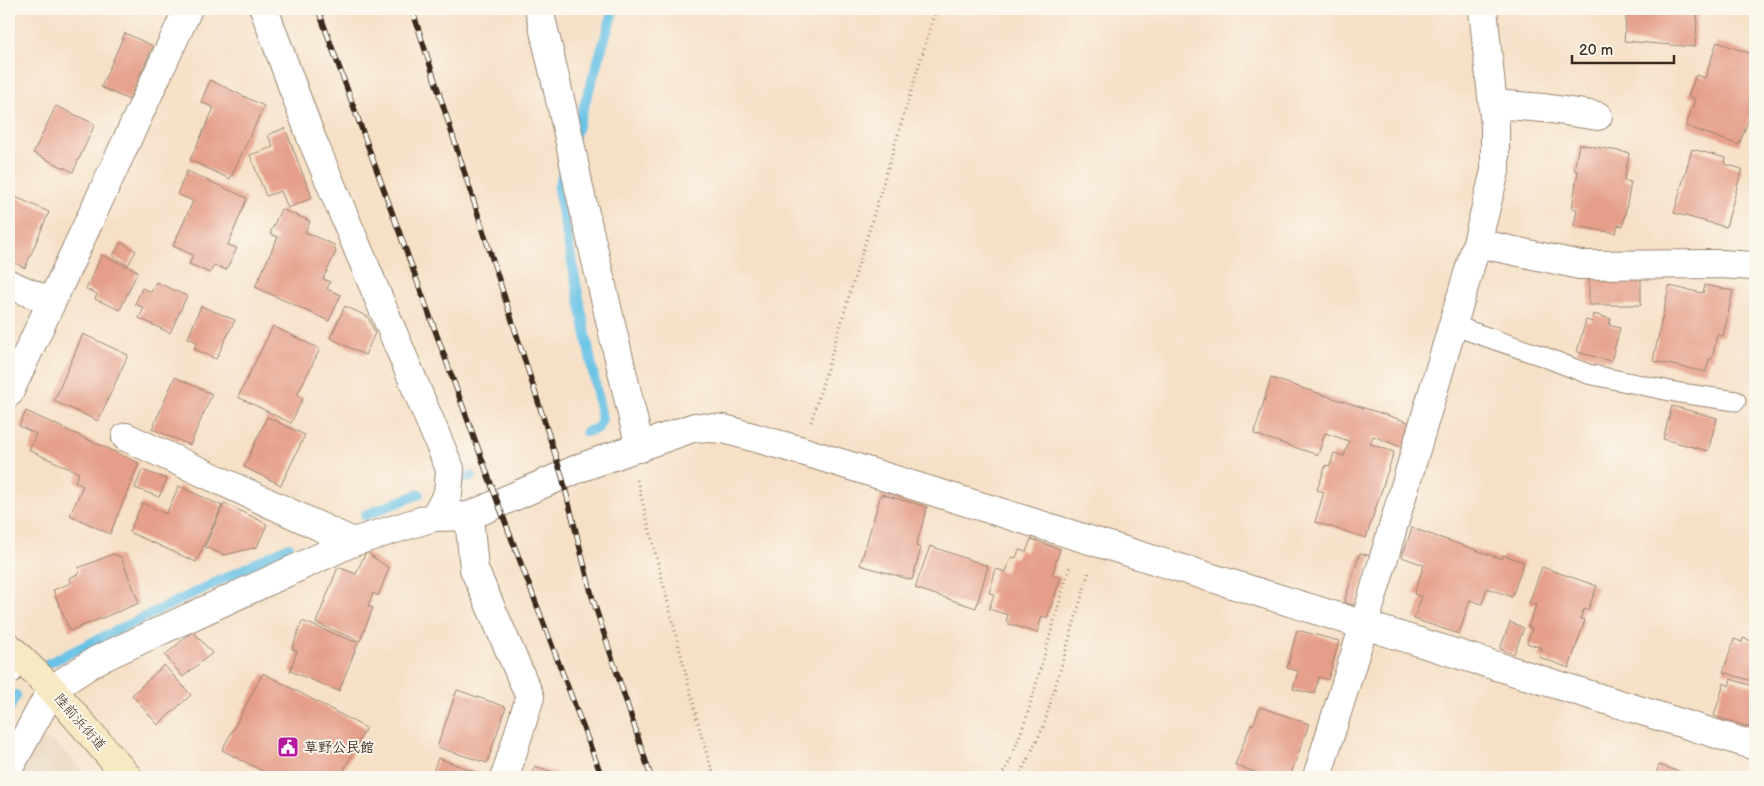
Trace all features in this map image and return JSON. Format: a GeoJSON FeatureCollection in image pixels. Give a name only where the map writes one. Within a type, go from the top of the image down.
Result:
{"type":"FeatureCollection","features":[{"type":"Feature","properties":{"kind":"street"},"geometry":{"type":"LineString","coordinates":[[9,393],[188,9]]}},
{"type":"Feature","properties":{"kind":"street"},"geometry":{"type":"LineString","coordinates":[[264,9],[311,137],[450,469],[448,494],[434,517]]}},
{"type":"Feature","properties":{"kind":"street"},"geometry":{"type":"LineString","coordinates":[[539,9],[640,448]]}},
{"type":"Feature","properties":{"kind":"street"},"geometry":{"type":"LineString","coordinates":[[1317,777],[1477,243],[1495,171],[1495,126],[1483,9]]}},
{"type":"Feature","properties":{"kind":"street"},"geometry":{"type":"LineString","coordinates":[[1493,104],[1544,108],[1598,116]]}},
{"type":"Feature","properties":{"kind":"street"},"geometry":{"type":"LineString","coordinates":[[1477,243],[1580,265],[1711,264],[1755,266]]}},
{"type":"Feature","properties":{"kind":"street"},"geometry":{"type":"LineString","coordinates":[[9,284],[51,302]]}},
{"type":"Feature","properties":{"kind":"street"},"geometry":{"type":"LineString","coordinates":[[9,768],[52,689],[97,660],[353,542],[434,517],[469,516],[582,467],[695,427],[724,429],[802,451],[1755,746]]}},
{"type":"Feature","properties":{"kind":"street"},"geometry":{"type":"LineString","coordinates":[[126,437],[353,542]]}},
{"type":"Feature","properties":{"kind":"street"},"geometry":{"type":"LineString","coordinates":[[469,516],[474,570],[530,696],[505,777]]}},
{"type":"Feature","properties":{"kind":"street","name":"陸前浜街道"},"geometry":{"type":"LineString","coordinates":[[12,657],[52,689],[128,777]]}},
{"type":"Feature","properties":{"kind":"lane"},"geometry":{"type":"LineString","coordinates":[[1452,325],[1588,374],[1680,393],[1736,401]]}},
{"type":"Feature","properties":{"kind":"path"},"geometry":{"type":"LineString","coordinates":[[802,451],[936,9]]}},
{"type":"Feature","properties":{"kind":"path"},"geometry":{"type":"LineString","coordinates":[[640,448],[636,477],[702,738],[714,777]]}},
{"type":"Feature","properties":{"kind":"path"},"geometry":{"type":"LineString","coordinates":[[1001,777],[1010,761],[1026,719],[1088,540]]}},
{"type":"Feature","properties":{"kind":"path"},"geometry":{"type":"LineString","coordinates":[[1019,777],[1043,728],[1088,540]]}},
{"type":"Feature","properties":{"kind":"shaded area"},"geometry":{"type":"Polygon","coordinates":[[[34,738],[55,742],[88,777],[12,777],[34,738]]]}},
{"type":"Feature","properties":{"kind":"building"},"geometry":{"type":"Polygon","coordinates":[[[1627,9],[1698,9],[1695,47],[1624,41],[1627,9]]]}},
{"type":"Feature","properties":{"kind":"building"},"geometry":{"type":"Polygon","coordinates":[[[125,33],[153,46],[129,100],[101,87],[125,33]]]}},
{"type":"Feature","properties":{"kind":"building"},"geometry":{"type":"Polygon","coordinates":[[[1717,42],[1755,55],[1755,120],[1749,118],[1739,145],[1686,126],[1695,99],[1688,96],[1696,75],[1705,78],[1717,42]]]}},
{"type":"Feature","properties":{"kind":"building"},"geometry":{"type":"Polygon","coordinates":[[[210,80],[264,106],[230,179],[190,160],[214,108],[201,102],[210,80]]]}},
{"type":"Feature","properties":{"kind":"building"},"geometry":{"type":"Polygon","coordinates":[[[56,106],[95,124],[73,172],[33,153],[56,106]]]}},
{"type":"Feature","properties":{"kind":"building"},"geometry":{"type":"Polygon","coordinates":[[[285,128],[312,198],[288,208],[281,191],[266,196],[250,155],[273,147],[268,135],[285,128]]]}},
{"type":"Feature","properties":{"kind":"building"},"geometry":{"type":"Polygon","coordinates":[[[1579,144],[1629,153],[1624,181],[1631,182],[1623,226],[1618,225],[1616,233],[1574,226],[1577,209],[1572,208],[1578,171],[1574,170],[1579,144]]]}},
{"type":"Feature","properties":{"kind":"building"},"geometry":{"type":"Polygon","coordinates":[[[1692,149],[1726,158],[1725,164],[1742,169],[1726,227],[1674,213],[1692,149]]]}},
{"type":"Feature","properties":{"kind":"building"},"geometry":{"type":"Polygon","coordinates":[[[187,171],[247,198],[228,245],[237,248],[226,270],[214,265],[210,273],[189,264],[193,255],[173,246],[193,201],[177,194],[187,171]]]}},
{"type":"Feature","properties":{"kind":"building"},"geometry":{"type":"Polygon","coordinates":[[[9,194],[49,212],[25,268],[15,263],[9,277],[9,194]]]}},
{"type":"Feature","properties":{"kind":"building"},"geometry":{"type":"Polygon","coordinates":[[[281,209],[310,221],[305,232],[334,245],[336,252],[323,279],[330,282],[327,289],[341,295],[329,321],[255,287],[278,237],[270,234],[281,209]]]}},
{"type":"Feature","properties":{"kind":"building"},"geometry":{"type":"Polygon","coordinates":[[[121,242],[136,251],[128,265],[113,256],[121,242]]]}},
{"type":"Feature","properties":{"kind":"building"},"geometry":{"type":"Polygon","coordinates":[[[102,255],[138,271],[120,310],[95,299],[97,294],[86,289],[102,255]]]}},
{"type":"Feature","properties":{"kind":"building"},"geometry":{"type":"Polygon","coordinates":[[[1589,275],[1641,275],[1641,305],[1589,305],[1589,275]]]}},
{"type":"Feature","properties":{"kind":"building"},"geometry":{"type":"Polygon","coordinates":[[[156,282],[187,296],[170,333],[139,318],[144,308],[135,304],[142,288],[151,292],[156,282]]]}},
{"type":"Feature","properties":{"kind":"building"},"geometry":{"type":"Polygon","coordinates":[[[1705,285],[1733,291],[1723,336],[1717,335],[1712,359],[1709,359],[1706,372],[1653,361],[1669,286],[1703,293],[1705,285]]]}},
{"type":"Feature","properties":{"kind":"building"},"geometry":{"type":"Polygon","coordinates":[[[201,306],[235,320],[216,359],[194,349],[197,342],[188,338],[201,306]]]}},
{"type":"Feature","properties":{"kind":"building"},"geometry":{"type":"Polygon","coordinates":[[[345,306],[368,317],[375,333],[365,355],[330,338],[345,306]]]}},
{"type":"Feature","properties":{"kind":"building"},"geometry":{"type":"Polygon","coordinates":[[[1594,314],[1611,319],[1609,325],[1620,328],[1611,361],[1577,352],[1586,320],[1592,322],[1594,314]]]}},
{"type":"Feature","properties":{"kind":"building"},"geometry":{"type":"Polygon","coordinates":[[[273,326],[320,349],[297,395],[303,398],[291,423],[238,397],[273,326]]]}},
{"type":"Feature","properties":{"kind":"building"},"geometry":{"type":"Polygon","coordinates":[[[83,334],[128,355],[98,421],[54,401],[83,334]]]}},
{"type":"Feature","properties":{"kind":"building"},"geometry":{"type":"Polygon","coordinates":[[[175,377],[212,394],[190,445],[152,429],[175,377]]]}},
{"type":"Feature","properties":{"kind":"building"},"geometry":{"type":"Polygon","coordinates":[[[1271,378],[1414,424],[1406,449],[1373,436],[1370,444],[1394,452],[1366,538],[1315,522],[1324,492],[1317,490],[1326,465],[1330,466],[1334,453],[1344,456],[1349,441],[1325,433],[1318,455],[1254,434],[1271,378]]]}},
{"type":"Feature","properties":{"kind":"building"},"geometry":{"type":"Polygon","coordinates":[[[1672,406],[1717,418],[1708,451],[1663,439],[1672,406]]]}},
{"type":"Feature","properties":{"kind":"building"},"geometry":{"type":"Polygon","coordinates":[[[26,411],[139,463],[110,534],[70,515],[83,486],[75,482],[79,473],[29,450],[36,434],[19,426],[26,411]]]}},
{"type":"Feature","properties":{"kind":"building"},"geometry":{"type":"Polygon","coordinates":[[[267,417],[305,435],[281,485],[244,467],[267,417]]]}},
{"type":"Feature","properties":{"kind":"building"},"geometry":{"type":"Polygon","coordinates":[[[142,470],[167,479],[159,497],[135,488],[142,470]]]}},
{"type":"Feature","properties":{"kind":"building"},"geometry":{"type":"Polygon","coordinates":[[[179,486],[222,506],[196,562],[129,532],[142,503],[166,514],[179,486]]]}},
{"type":"Feature","properties":{"kind":"building"},"geometry":{"type":"Polygon","coordinates":[[[881,494],[927,507],[916,546],[921,548],[912,580],[860,565],[881,494]]]}},
{"type":"Feature","properties":{"kind":"building"},"geometry":{"type":"Polygon","coordinates":[[[224,503],[267,524],[257,547],[225,555],[205,547],[224,503]]]}},
{"type":"Feature","properties":{"kind":"building"},"geometry":{"type":"Polygon","coordinates":[[[1412,528],[1502,559],[1503,555],[1524,562],[1512,597],[1487,588],[1482,604],[1470,600],[1459,634],[1414,619],[1422,597],[1414,594],[1424,565],[1402,557],[1412,528]]]}},
{"type":"Feature","properties":{"kind":"building"},"geometry":{"type":"Polygon","coordinates":[[[1031,539],[1060,549],[1052,575],[1061,577],[1047,618],[1042,616],[1037,633],[1006,623],[1008,615],[989,609],[994,594],[989,593],[996,569],[1006,572],[1011,557],[1016,558],[1019,550],[1026,552],[1031,539]]]}},
{"type":"Feature","properties":{"kind":"building"},"geometry":{"type":"Polygon","coordinates":[[[930,546],[988,566],[976,608],[915,588],[930,546]]]}},
{"type":"Feature","properties":{"kind":"building"},"geometry":{"type":"Polygon","coordinates":[[[366,552],[389,568],[378,596],[373,593],[368,606],[373,608],[360,641],[316,623],[338,567],[356,574],[366,552]]]}},
{"type":"Feature","properties":{"kind":"building"},"geometry":{"type":"Polygon","coordinates":[[[1360,553],[1371,556],[1356,606],[1344,602],[1360,553]]]}},
{"type":"Feature","properties":{"kind":"building"},"geometry":{"type":"Polygon","coordinates":[[[113,554],[121,557],[139,603],[70,631],[53,590],[71,583],[69,578],[80,573],[78,568],[113,554]]]}},
{"type":"Feature","properties":{"kind":"building"},"geometry":{"type":"Polygon","coordinates":[[[1542,567],[1597,586],[1588,610],[1584,609],[1580,618],[1585,620],[1569,668],[1539,657],[1542,648],[1527,643],[1532,628],[1528,627],[1536,605],[1529,603],[1542,567]]]}},
{"type":"Feature","properties":{"kind":"building"},"geometry":{"type":"Polygon","coordinates":[[[302,621],[358,643],[339,691],[290,671],[297,651],[292,649],[302,621]]]}},
{"type":"Feature","properties":{"kind":"building"},"geometry":{"type":"Polygon","coordinates":[[[1510,622],[1524,628],[1514,654],[1500,649],[1510,622]]]}},
{"type":"Feature","properties":{"kind":"building"},"geometry":{"type":"Polygon","coordinates":[[[1297,630],[1339,641],[1328,680],[1319,677],[1314,694],[1293,689],[1298,671],[1287,668],[1297,630]]]}},
{"type":"Feature","properties":{"kind":"building"},"geometry":{"type":"Polygon","coordinates":[[[193,631],[212,653],[183,677],[165,655],[193,631]]]}},
{"type":"Feature","properties":{"kind":"building"},"geometry":{"type":"Polygon","coordinates":[[[1743,638],[1755,642],[1755,682],[1723,672],[1734,639],[1742,642],[1743,638]]]}},
{"type":"Feature","properties":{"kind":"building"},"geometry":{"type":"Polygon","coordinates":[[[164,665],[191,695],[158,725],[132,695],[164,665]]]}},
{"type":"Feature","properties":{"kind":"building"},"geometry":{"type":"Polygon","coordinates":[[[263,673],[366,728],[340,777],[274,777],[222,750],[263,673]]]}},
{"type":"Feature","properties":{"kind":"building"},"geometry":{"type":"Polygon","coordinates":[[[1731,679],[1755,687],[1755,729],[1714,716],[1724,683],[1729,686],[1731,679]]]}},
{"type":"Feature","properties":{"kind":"building"},"geometry":{"type":"Polygon","coordinates":[[[457,690],[506,707],[487,763],[437,747],[457,690]]]}},
{"type":"Feature","properties":{"kind":"building"},"geometry":{"type":"Polygon","coordinates":[[[1260,707],[1309,724],[1290,777],[1268,777],[1235,765],[1251,724],[1253,725],[1260,707]]]}},
{"type":"Feature","properties":{"kind":"building"},"geometry":{"type":"Polygon","coordinates":[[[438,758],[481,774],[480,777],[431,777],[438,758]]]}},
{"type":"Feature","properties":{"kind":"building"},"geometry":{"type":"Polygon","coordinates":[[[1659,765],[1695,777],[1655,777],[1659,765]]]}},
{"type":"Feature","properties":{"kind":"building"},"geometry":{"type":"Polygon","coordinates":[[[535,766],[568,777],[530,777],[535,766]]]}},
{"type":"Feature","properties":{"kind":"waterway"},"geometry":{"type":"LineString","coordinates":[[575,135],[614,9]]}},
{"type":"Feature","properties":{"kind":"waterway"},"geometry":{"type":"LineString","coordinates":[[566,163],[558,189],[602,419],[598,428],[586,432]]}},
{"type":"Feature","properties":{"kind":"waterway"},"geometry":{"type":"LineString","coordinates":[[463,479],[472,476]]}},
{"type":"Feature","properties":{"kind":"waterway"},"geometry":{"type":"LineString","coordinates":[[365,515],[419,494]]}},
{"type":"Feature","properties":{"kind":"waterway"},"geometry":{"type":"LineString","coordinates":[[47,664],[289,547]]}},
{"type":"Feature","properties":{"kind":"waterway"},"geometry":{"type":"LineString","coordinates":[[9,709],[16,695]]}},
{"type":"Feature","properties":{"kind":"railway"},"geometry":{"type":"LineString","coordinates":[[318,9],[498,503],[602,777]]}},
{"type":"Feature","properties":{"kind":"railway"},"geometry":{"type":"LineString","coordinates":[[412,9],[562,476],[593,600],[651,777]]}},
{"type":"Feature","properties":{"kind":"place","name":"草野公民館"},"geometry":{"type":"Point","coordinates":[288,747]}}]}
